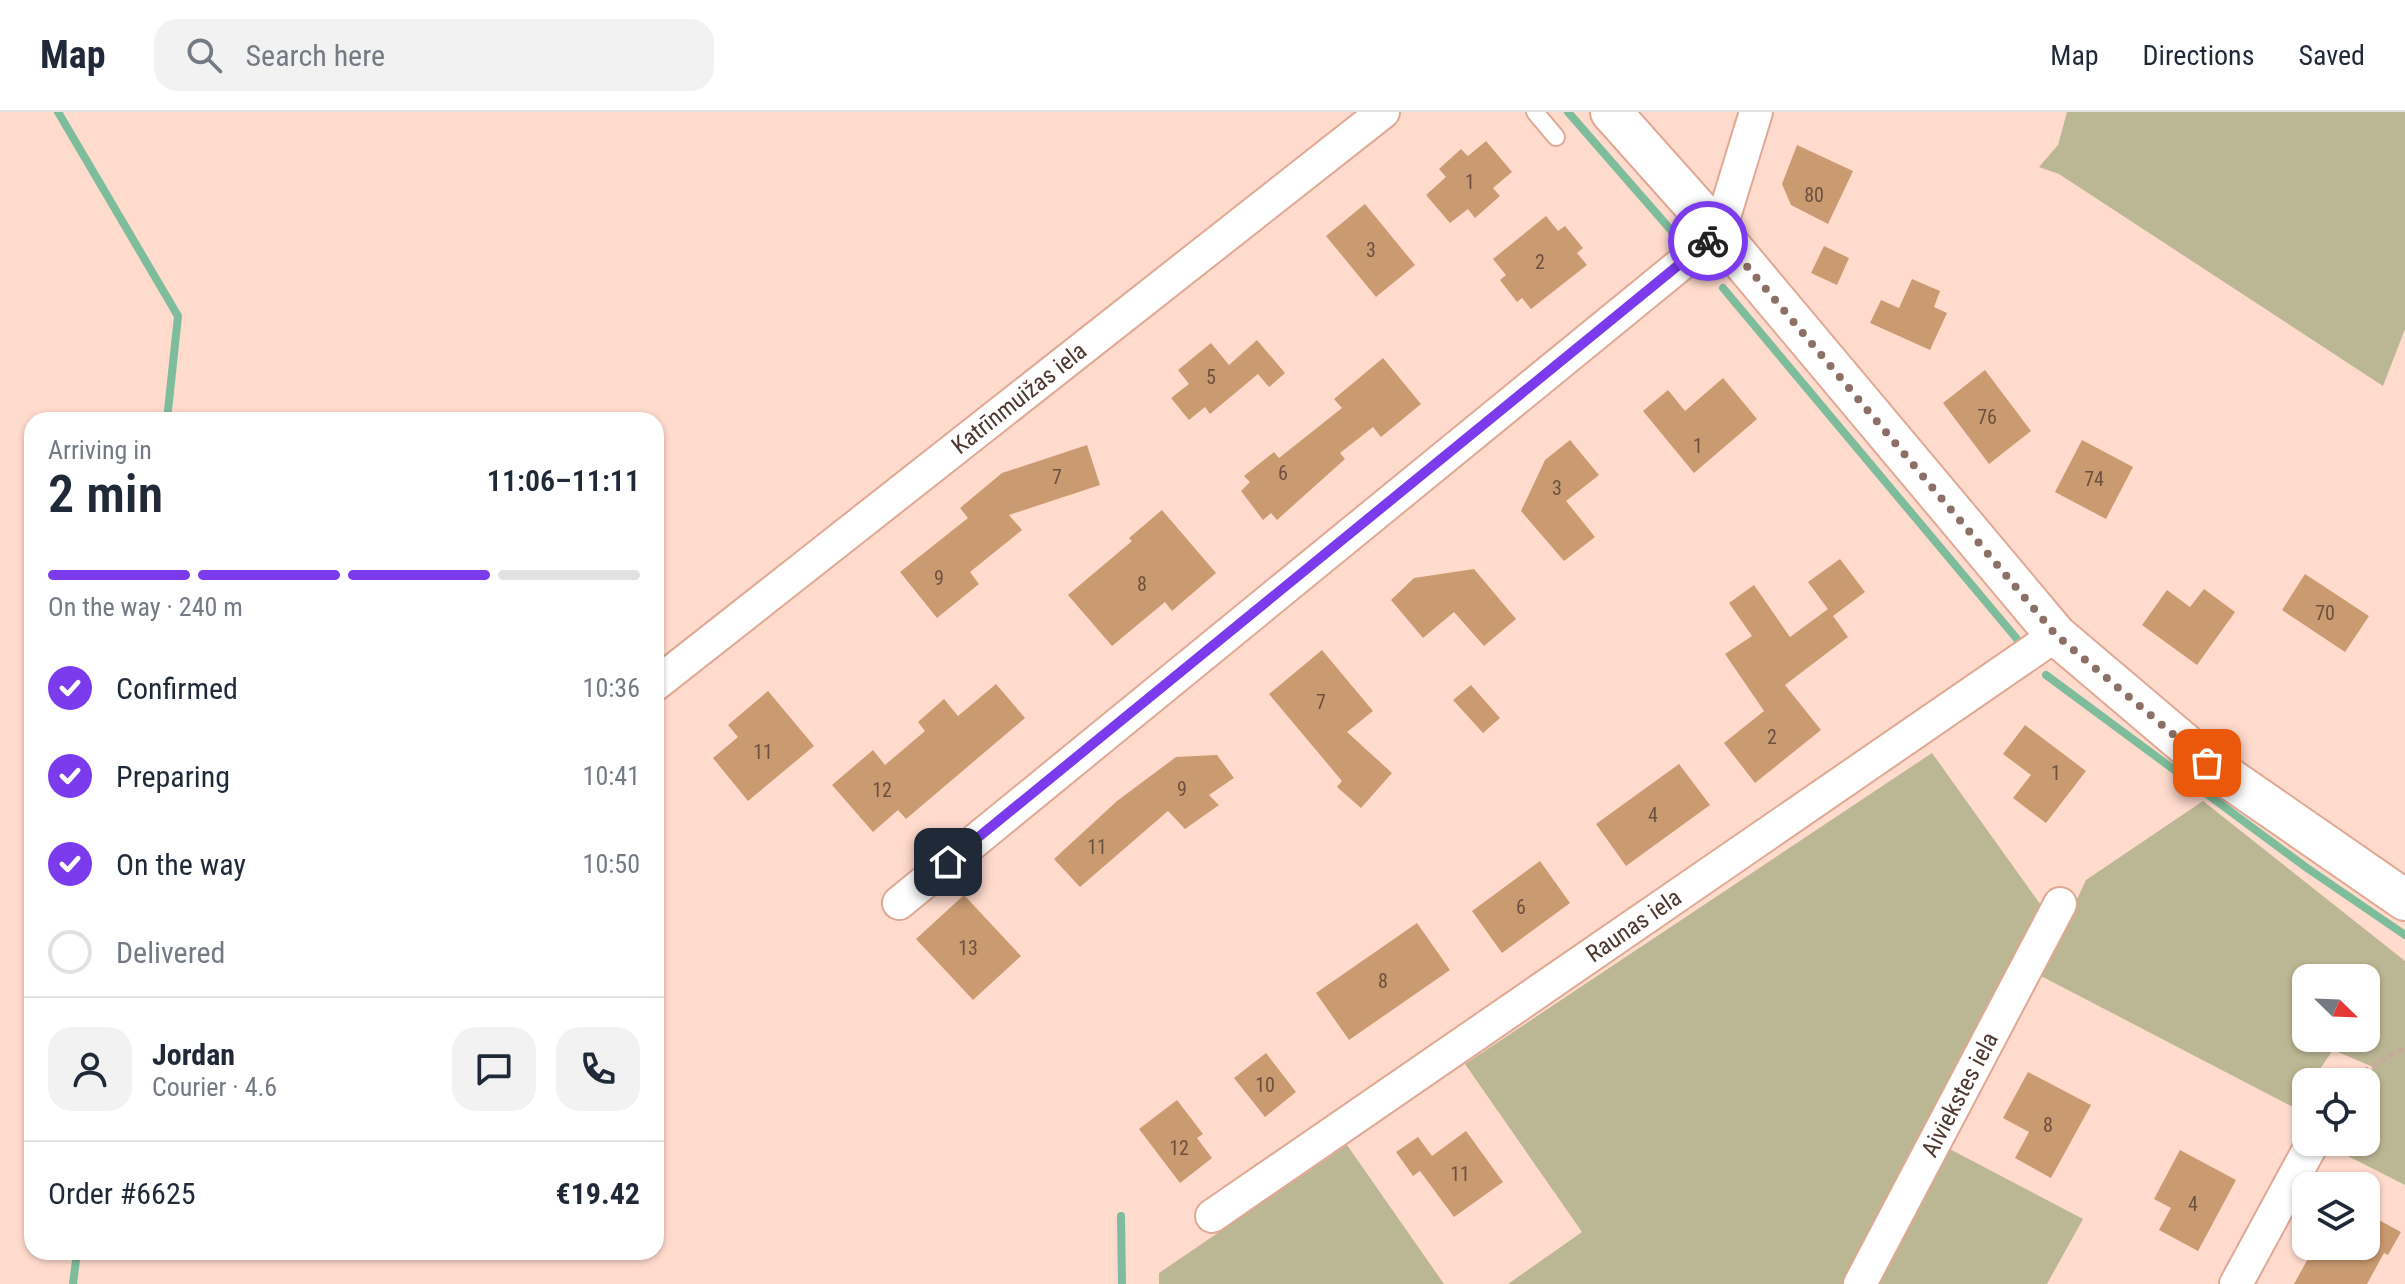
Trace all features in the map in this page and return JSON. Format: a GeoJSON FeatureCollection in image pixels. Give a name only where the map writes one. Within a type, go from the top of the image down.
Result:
{"type":"FeatureCollection","features":[{"type":"Feature","properties":{"kind":"street","name":"Katrīnmuižas iela"},"geometry":{"type":"LineString","coordinates":[[664,678],[1383,112]]}},
{"type":"Feature","properties":{"kind":"street"},"geometry":{"type":"LineString","coordinates":[[1611,112],[1719,233],[2056,635],[2207,763],[2405,900]]}},
{"type":"Feature","properties":{"kind":"street"},"geometry":{"type":"LineString","coordinates":[[899,903],[1719,233],[1756,112]]}},
{"type":"Feature","properties":{"kind":"street","name":"Raunas iela"},"geometry":{"type":"LineString","coordinates":[[1212,1216],[2056,635]]}},
{"type":"Feature","properties":{"kind":"street","name":"Aiviekstes iela"},"geometry":{"type":"LineString","coordinates":[[1860,1284],[2060,904]]}},
{"type":"Feature","properties":{"kind":"street"},"geometry":{"type":"LineString","coordinates":[[2236,1284],[2305,1156]]}},
{"type":"Feature","properties":{"kind":"lane"},"geometry":{"type":"LineString","coordinates":[[1535,112],[1556,137]]}},
{"type":"Feature","properties":{"kind":"path"},"geometry":{"type":"LineString","coordinates":[[2370,1068],[2405,1047]]}},
{"type":"Feature","properties":{"kind":"shaded area"},"geometry":{"type":"Polygon","coordinates":[[[2067,112],[2405,112],[2405,329],[2383,386],[2059,174],[2039,167],[2058,145],[2067,112]]]}},
{"type":"Feature","properties":{"kind":"shaded area"},"geometry":{"type":"Polygon","coordinates":[[[1932,753],[2043,908],[1844,1284],[1508,1284],[1582,1232],[1465,1064],[1932,753]]]}},
{"type":"Feature","properties":{"kind":"shaded area"},"geometry":{"type":"Polygon","coordinates":[[[2203,801],[2405,961],[2405,1185],[2348,1156],[2380,1156],[2380,1068],[2373,1068],[2338,1052],[2380,1052],[2380,964],[2292,964],[2292,1052],[2332,1052],[2321,1068],[2292,1068],[2292,1106],[2041,976],[2086,880],[2203,801]]]}},
{"type":"Feature","properties":{"kind":"shaded area"},"geometry":{"type":"Polygon","coordinates":[[[1347,1145],[1444,1284],[1159,1284],[1159,1273],[1347,1145]]]}},
{"type":"Feature","properties":{"kind":"shaded area"},"geometry":{"type":"Polygon","coordinates":[[[1944,1146],[2083,1219],[2047,1284],[1870,1284],[1944,1146]]]}},
{"type":"Feature","properties":{"kind":"building"},"geometry":{"type":"Polygon","coordinates":[[[1486,141],[1512,172],[1493,188],[1500,196],[1475,218],[1468,209],[1450,223],[1426,195],[1446,177],[1439,169],[1461,149],[1468,156],[1486,141]]]}},
{"type":"Feature","properties":{"kind":"building"},"geometry":{"type":"Polygon","coordinates":[[[1797,145],[1853,171],[1828,224],[1791,205],[1782,184],[1797,145]]]}},
{"type":"Feature","properties":{"kind":"building"},"geometry":{"type":"Polygon","coordinates":[[[1365,204],[1415,265],[1376,297],[1326,236],[1365,204]]]}},
{"type":"Feature","properties":{"kind":"building"},"geometry":{"type":"Polygon","coordinates":[[[1546,216],[1558,231],[1565,226],[1583,248],[1577,253],[1587,265],[1531,309],[1522,298],[1517,302],[1500,280],[1506,275],[1493,259],[1546,216]]]}},
{"type":"Feature","properties":{"kind":"building"},"geometry":{"type":"Polygon","coordinates":[[[1824,246],[1849,258],[1837,285],[1811,273],[1824,246]]]}},
{"type":"Feature","properties":{"kind":"building"},"geometry":{"type":"Polygon","coordinates":[[[1912,279],[1940,291],[1934,307],[1947,313],[1930,350],[1870,323],[1881,300],[1899,308],[1912,279]]]}},
{"type":"Feature","properties":{"kind":"building"},"geometry":{"type":"Polygon","coordinates":[[[1257,340],[1285,373],[1269,387],[1258,374],[1210,414],[1205,407],[1189,420],[1171,398],[1189,384],[1178,370],[1211,343],[1229,365],[1257,340]]]}},
{"type":"Feature","properties":{"kind":"building"},"geometry":{"type":"Polygon","coordinates":[[[1383,358],[1421,404],[1381,437],[1373,427],[1340,453],[1345,459],[1277,520],[1271,513],[1263,520],[1241,491],[1250,482],[1244,476],[1274,452],[1279,458],[1342,408],[1334,399],[1383,358]]]}},
{"type":"Feature","properties":{"kind":"building"},"geometry":{"type":"Polygon","coordinates":[[[1985,370],[2031,431],[1989,464],[1943,403],[1985,370]]]}},
{"type":"Feature","properties":{"kind":"building"},"geometry":{"type":"Polygon","coordinates":[[[1723,378],[1757,419],[1694,473],[1643,411],[1668,390],[1685,411],[1723,378]]]}},
{"type":"Feature","properties":{"kind":"building"},"geometry":{"type":"Polygon","coordinates":[[[1570,440],[1599,475],[1566,501],[1595,537],[1564,561],[1521,511],[1545,460],[1570,440]]]}},
{"type":"Feature","properties":{"kind":"building"},"geometry":{"type":"Polygon","coordinates":[[[2082,440],[2133,467],[2106,519],[2055,492],[2082,440]]]}},
{"type":"Feature","properties":{"kind":"building"},"geometry":{"type":"Polygon","coordinates":[[[1087,445],[1100,485],[1009,515],[1022,530],[970,572],[979,584],[937,618],[900,572],[968,518],[960,508],[1002,473],[1087,445]]]}},
{"type":"Feature","properties":{"kind":"building"},"geometry":{"type":"Polygon","coordinates":[[[1162,510],[1216,573],[1172,611],[1165,602],[1112,646],[1068,595],[1132,541],[1129,538],[1162,510]]]}},
{"type":"Feature","properties":{"kind":"building"},"geometry":{"type":"Polygon","coordinates":[[[1840,559],[1865,592],[1833,616],[1808,582],[1840,559]]]}},
{"type":"Feature","properties":{"kind":"building"},"geometry":{"type":"Polygon","coordinates":[[[1474,569],[1516,619],[1484,646],[1454,612],[1423,638],[1391,600],[1414,578],[1474,569]]]}},
{"type":"Feature","properties":{"kind":"building"},"geometry":{"type":"Polygon","coordinates":[[[2305,574],[2369,616],[2345,652],[2282,610],[2305,574]]]}},
{"type":"Feature","properties":{"kind":"building"},"geometry":{"type":"Polygon","coordinates":[[[1754,585],[1790,637],[1828,609],[1848,637],[1785,685],[1821,730],[1755,783],[1724,743],[1764,711],[1725,654],[1752,636],[1729,603],[1754,585]]]}},
{"type":"Feature","properties":{"kind":"building"},"geometry":{"type":"Polygon","coordinates":[[[2204,589],[2235,612],[2197,665],[2142,625],[2167,590],[2190,607],[2204,589]]]}},
{"type":"Feature","properties":{"kind":"building"},"geometry":{"type":"Polygon","coordinates":[[[1322,650],[1373,711],[1347,732],[1392,773],[1361,808],[1337,787],[1342,781],[1269,694],[1322,650]]]}},
{"type":"Feature","properties":{"kind":"building"},"geometry":{"type":"Polygon","coordinates":[[[996,684],[1025,718],[906,819],[898,810],[873,832],[832,785],[873,750],[885,765],[925,731],[918,722],[944,699],[958,716],[996,684]]]}},
{"type":"Feature","properties":{"kind":"building"},"geometry":{"type":"Polygon","coordinates":[[[1471,685],[1500,718],[1483,733],[1453,700],[1471,685]]]}},
{"type":"Feature","properties":{"kind":"building"},"geometry":{"type":"Polygon","coordinates":[[[768,691],[814,746],[748,801],[713,758],[738,737],[728,725],[768,691]]]}},
{"type":"Feature","properties":{"kind":"building"},"geometry":{"type":"Polygon","coordinates":[[[2025,725],[2086,771],[2046,823],[2013,798],[2031,775],[2003,754],[2025,725]]]}},
{"type":"Feature","properties":{"kind":"building"},"geometry":{"type":"Polygon","coordinates":[[[1217,755],[1234,778],[1209,795],[1219,805],[1185,829],[1168,811],[1080,887],[1054,859],[1117,801],[1176,757],[1217,755]]]}},
{"type":"Feature","properties":{"kind":"building"},"geometry":{"type":"Polygon","coordinates":[[[1679,764],[1710,805],[1626,866],[1596,824],[1679,764]]]}},
{"type":"Feature","properties":{"kind":"building"},"geometry":{"type":"Polygon","coordinates":[[[1540,861],[1570,903],[1502,953],[1472,911],[1540,861]]]}},
{"type":"Feature","properties":{"kind":"building"},"geometry":{"type":"Polygon","coordinates":[[[964,895],[1021,956],[973,1000],[916,939],[964,895]]]}},
{"type":"Feature","properties":{"kind":"building"},"geometry":{"type":"Polygon","coordinates":[[[1417,923],[1450,970],[1349,1040],[1316,993],[1417,923]]]}},
{"type":"Feature","properties":{"kind":"building"},"geometry":{"type":"Polygon","coordinates":[[[1266,1053],[1296,1092],[1265,1117],[1234,1078],[1266,1053]]]}},
{"type":"Feature","properties":{"kind":"building"},"geometry":{"type":"Polygon","coordinates":[[[2028,1072],[2091,1105],[2051,1178],[2015,1158],[2029,1132],[2003,1118],[2028,1072]]]}},
{"type":"Feature","properties":{"kind":"building"},"geometry":{"type":"Polygon","coordinates":[[[1177,1100],[1203,1134],[1197,1138],[1212,1158],[1180,1183],[1139,1129],[1177,1100]]]}},
{"type":"Feature","properties":{"kind":"building"},"geometry":{"type":"Polygon","coordinates":[[[1466,1131],[1503,1182],[1454,1217],[1420,1171],[1413,1176],[1396,1152],[1418,1137],[1432,1156],[1466,1131]]]}},
{"type":"Feature","properties":{"kind":"building"},"geometry":{"type":"Polygon","coordinates":[[[2180,1150],[2236,1180],[2198,1251],[2159,1230],[2171,1208],[2154,1199],[2180,1150]]]}},
{"type":"Feature","properties":{"kind":"building"},"geometry":{"type":"Polygon","coordinates":[[[2380,1221],[2401,1232],[2388,1255],[2384,1253],[2367,1284],[2294,1284],[2307,1260],[2380,1260],[2380,1221]]]}},
{"type":"Feature","properties":{"kind":"waterway"},"geometry":{"type":"LineString","coordinates":[[58,112],[178,316],[168,412]]}},
{"type":"Feature","properties":{"kind":"waterway"},"geometry":{"type":"LineString","coordinates":[[1568,112],[1677,237]]}},
{"type":"Feature","properties":{"kind":"waterway"},"geometry":{"type":"LineString","coordinates":[[1723,288],[2017,639]]}},
{"type":"Feature","properties":{"kind":"waterway"},"geometry":{"type":"LineString","coordinates":[[2046,675],[2307,868],[2405,935]]}},
{"type":"Feature","properties":{"kind":"waterway"},"geometry":{"type":"LineString","coordinates":[[1121,1216],[1122,1284]]}},
{"type":"Feature","properties":{"kind":"waterway"},"geometry":{"type":"LineString","coordinates":[[73,1284],[76,1260]]}},
{"type":"Feature","properties":{"kind":"way so far"},"geometry":{"type":"LineString","coordinates":[[1708,241],[1719,233],[2056,635],[2207,763]]}},
{"type":"Feature","properties":{"kind":"route"},"geometry":{"type":"LineString","coordinates":[[948,862],[1708,241]]}}]}
